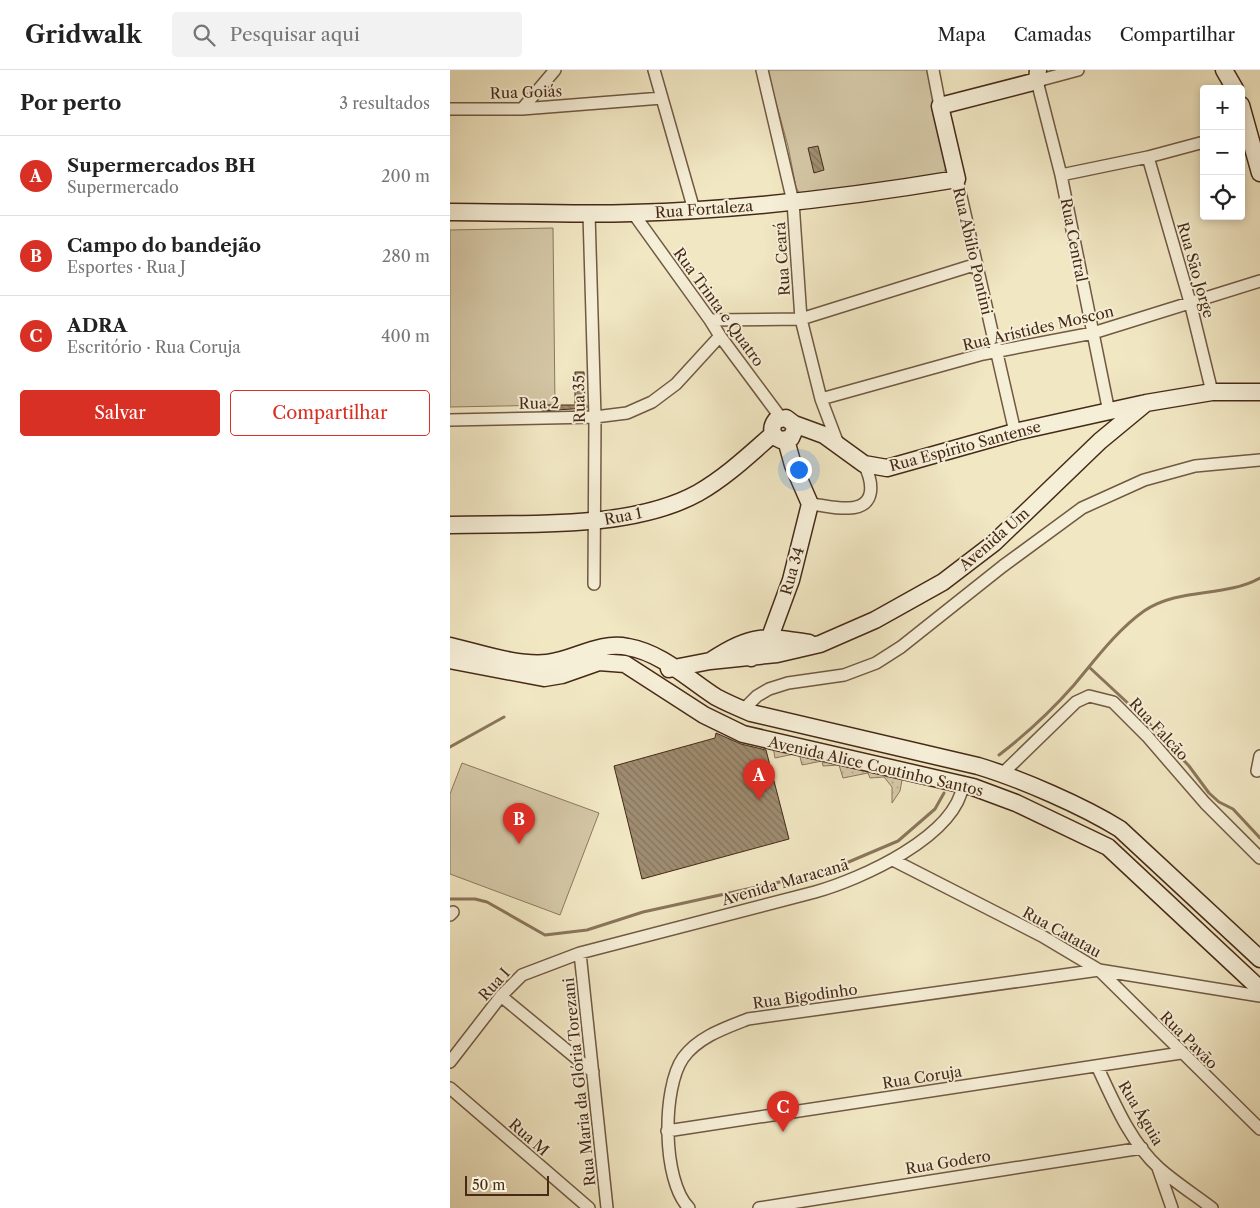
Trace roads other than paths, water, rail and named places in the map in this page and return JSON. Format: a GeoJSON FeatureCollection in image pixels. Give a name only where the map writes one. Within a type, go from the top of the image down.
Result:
{"type":"FeatureCollection","features":[{"type":"Feature","properties":{"kind":"street"},"geometry":{"type":"LineString","coordinates":[[522,109],[555,70]]}},
{"type":"Feature","properties":{"kind":"street"},"geometry":{"type":"LineString","coordinates":[[654,70],[694,210]]}},
{"type":"Feature","properties":{"kind":"street","name":"Rua Ceará"},"geometry":{"type":"LineString","coordinates":[[762,70],[793,202],[801,319],[820,399],[838,444]]}},
{"type":"Feature","properties":{"kind":"street","name":"Rua Abílio Pontini"},"geometry":{"type":"LineString","coordinates":[[933,70],[1015,432]]}},
{"type":"Feature","properties":{"kind":"street"},"geometry":{"type":"LineString","coordinates":[[940,106],[1038,75],[1078,70]]}},
{"type":"Feature","properties":{"kind":"street"},"geometry":{"type":"LineString","coordinates":[[1224,70],[1233,85]]}},
{"type":"Feature","properties":{"kind":"street","name":"Rua Central"},"geometry":{"type":"LineString","coordinates":[[1038,75],[1061,175],[1109,412]]}},
{"type":"Feature","properties":{"kind":"street","name":"Rua Goiás"},"geometry":{"type":"LineString","coordinates":[[450,108],[522,109],[662,98]]}},
{"type":"Feature","properties":{"kind":"street"},"geometry":{"type":"LineString","coordinates":[[1245,131],[1260,173]]}},
{"type":"Feature","properties":{"kind":"street"},"geometry":{"type":"LineString","coordinates":[[1061,175],[1148,157],[1200,143]]}},
{"type":"Feature","properties":{"kind":"street","name":"Rua São Jorge"},"geometry":{"type":"LineString","coordinates":[[1148,157],[1190,302],[1212,392]]}},
{"type":"Feature","properties":{"kind":"street","name":"Rua Fortaleza"},"geometry":{"type":"LineString","coordinates":[[450,212],[590,214],[694,210],[847,197],[957,179]]}},
{"type":"Feature","properties":{"kind":"street","name":"Rua Trinta e Quatro"},"geometry":{"type":"LineString","coordinates":[[633,213],[720,336],[788,421]]}},
{"type":"Feature","properties":{"kind":"street","name":"Rua 35"},"geometry":{"type":"LineString","coordinates":[[590,214],[595,417],[594,584]]}},
{"type":"Feature","properties":{"kind":"street"},"geometry":{"type":"LineString","coordinates":[[710,320],[801,319],[977,264]]}},
{"type":"Feature","properties":{"kind":"street","name":"Rua Arístides Moscon"},"geometry":{"type":"LineString","coordinates":[[820,399],[996,352],[1093,333],[1260,281]]}},
{"type":"Feature","properties":{"kind":"street","name":"Rua 2"},"geometry":{"type":"LineString","coordinates":[[450,420],[595,417],[627,412],[652,402],[676,384],[720,336]]}},
{"type":"Feature","properties":{"kind":"street","name":"Rua Espírito Santense"},"geometry":{"type":"LineString","coordinates":[[864,464],[874,467],[897,467],[1015,432],[1146,403],[1212,392],[1260,392]]}},
{"type":"Feature","properties":{"kind":"street","name":"Avenida Um"},"geometry":{"type":"LineString","coordinates":[[625,664],[652,669],[675,668],[710,661],[750,658],[820,644],[875,620],[943,582],[994,543],[1100,441],[1146,403]]}},
{"type":"Feature","properties":{"kind":"street"},"geometry":{"type":"LineString","coordinates":[[788,421],[820,433],[864,464],[873,487],[869,497],[863,504],[848,508],[810,504],[773,424],[788,421]]}},
{"type":"Feature","properties":{"kind":"street","name":"Rua 1"},"geometry":{"type":"LineString","coordinates":[[450,525],[594,521],[658,509],[697,494],[780,437]]}},
{"type":"Feature","properties":{"kind":"street"},"geometry":{"type":"LineString","coordinates":[[743,710],[757,696],[769,689],[788,683],[844,675],[876,663],[901,647],[1003,566],[1082,508],[1144,480],[1195,466],[1260,461]]}},
{"type":"Feature","properties":{"kind":"street","name":"Rua 34"},"geometry":{"type":"LineString","coordinates":[[770,637],[791,580],[810,504]]}},
{"type":"Feature","properties":{"kind":"street"},"geometry":{"type":"LineString","coordinates":[[750,658],[764,647],[770,637]]}},
{"type":"Feature","properties":{"kind":"street","name":"Avenida Um"},"geometry":{"type":"LineString","coordinates":[[710,661],[729,648],[746,641],[770,637],[820,644]]}},
{"type":"Feature","properties":{"kind":"street","name":"Avenida Alice Coutinho Santos"},"geometry":{"type":"LineString","coordinates":[[450,646],[535,663],[564,659],[600,646],[618,645],[643,651],[675,668],[716,696],[743,710],[763,717],[978,766],[1002,774],[1096,816],[1120,830],[1260,959]]}},
{"type":"Feature","properties":{"kind":"street","name":"Avenida Alice Coutinho Santos"},"geometry":{"type":"LineString","coordinates":[[450,660],[544,678],[562,675],[599,662],[625,664],[704,715],[743,734],[963,785],[1000,796],[1108,847],[1260,989]]}},
{"type":"Feature","properties":{"kind":"street","name":"Rua Falcão"},"geometry":{"type":"LineString","coordinates":[[1002,774],[1076,702],[1089,696],[1102,698],[1113,702],[1147,736],[1205,803],[1260,858]]}},
{"type":"Feature","properties":{"kind":"street"},"geometry":{"type":"LineString","coordinates":[[1257,771],[1260,756]]}},
{"type":"Feature","properties":{"kind":"street","name":"Avenida Maracanã"},"geometry":{"type":"LineString","coordinates":[[580,953],[834,886],[872,871],[893,860],[926,836],[960,800],[963,785]]}},
{"type":"Feature","properties":{"kind":"street","name":"Rua Catatau"},"geometry":{"type":"LineString","coordinates":[[893,860],[1042,936],[1099,970],[1260,996]]}},
{"type":"Feature","properties":{"kind":"street","name":"Rua I"},"geometry":{"type":"LineString","coordinates":[[450,1062],[500,996],[522,975],[580,953]]}},
{"type":"Feature","properties":{"kind":"street","name":"Rua Maria da Glória Torezani"},"geometry":{"type":"LineString","coordinates":[[580,953],[608,1208]]}},
{"type":"Feature","properties":{"kind":"street","name":"Rua Pavão"},"geometry":{"type":"LineString","coordinates":[[1099,970],[1260,1129]]}},
{"type":"Feature","properties":{"kind":"street","name":"Rua Bigodinho"},"geometry":{"type":"LineString","coordinates":[[689,1208],[674,1182],[667,1131],[671,1084],[684,1057],[711,1034],[748,1019],[1099,970]]}},
{"type":"Feature","properties":{"kind":"street"},"geometry":{"type":"LineString","coordinates":[[500,996],[594,1072]]}},
{"type":"Feature","properties":{"kind":"street","name":"Rua Coruja"},"geometry":{"type":"LineString","coordinates":[[667,1131],[1181,1053]]}},
{"type":"Feature","properties":{"kind":"street","name":"Rua Águia"},"geometry":{"type":"LineString","coordinates":[[1096,1066],[1120,1115],[1158,1168],[1212,1208]]}},
{"type":"Feature","properties":{"kind":"street","name":"Rua M"},"geometry":{"type":"LineString","coordinates":[[450,1088],[589,1208]]}},
{"type":"Feature","properties":{"kind":"street","name":"Rua Godero"},"geometry":{"type":"LineString","coordinates":[[759,1208],[1142,1148]]}},
{"type":"Feature","properties":{"kind":"street"},"geometry":{"type":"LineString","coordinates":[[1158,1168],[1172,1208]]}},
{"type":"Feature","properties":{"kind":"waterway"},"geometry":{"type":"LineString","coordinates":[[999,755],[1047,713],[1116,636],[1144,611],[1172,599],[1232,588],[1260,578]]}},
{"type":"Feature","properties":{"kind":"waterway"},"geometry":{"type":"LineString","coordinates":[[1089,667],[1145,719],[1189,766],[1209,793],[1219,802],[1233,809],[1260,838]]}},
{"type":"Feature","properties":{"kind":"waterway"},"geometry":{"type":"LineString","coordinates":[[450,747],[504,717]]}},
{"type":"Feature","properties":{"kind":"waterway"},"geometry":{"type":"LineString","coordinates":[[450,899],[475,899],[487,902],[545,935],[587,930],[643,912],[825,872],[898,841],[935,809],[944,793]]}},
{"type":"Feature","properties":{"kind":"place","name":"Supermercados BH"},"geometry":{"type":"Point","coordinates":[759,800]}},
{"type":"Feature","properties":{"kind":"place","name":"Campo do bandejão"},"geometry":{"type":"Point","coordinates":[519,844]}},
{"type":"Feature","properties":{"kind":"place","name":"ADRA"},"geometry":{"type":"Point","coordinates":[783,1132]}}]}
